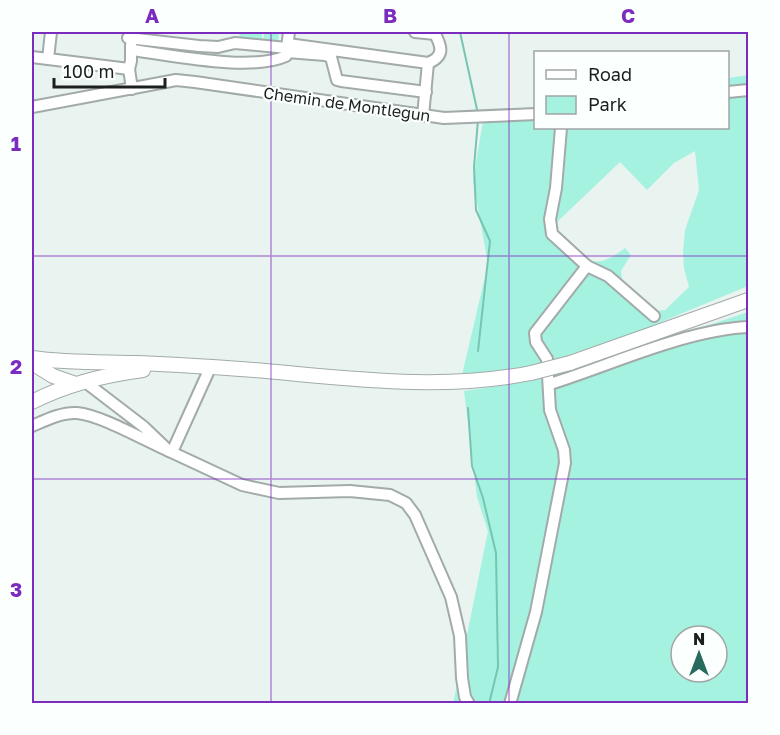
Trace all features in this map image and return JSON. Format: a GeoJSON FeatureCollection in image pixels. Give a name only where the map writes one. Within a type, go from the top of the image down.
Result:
{"type":"FeatureCollection","features":[{"type":"Feature","properties":{"kind":"main road"},"geometry":{"type":"LineString","coordinates":[[32,358],[86,363],[226,368],[389,383],[491,380],[570,363],[748,300]]}},
{"type":"Feature","properties":{"kind":"main road"},"geometry":{"type":"LineString","coordinates":[[32,363],[53,376],[80,382]]}},
{"type":"Feature","properties":{"kind":"main road"},"geometry":{"type":"LineString","coordinates":[[32,402],[55,390],[80,382],[142,370],[226,368]]}},
{"type":"Feature","properties":{"kind":"street"},"geometry":{"type":"LineString","coordinates":[[48,58],[51,32]]}},
{"type":"Feature","properties":{"kind":"street"},"geometry":{"type":"LineString","coordinates":[[132,50],[250,63],[278,60],[287,50],[289,32]]}},
{"type":"Feature","properties":{"kind":"street"},"geometry":{"type":"LineString","coordinates":[[287,50],[428,63],[436,60],[440,54],[440,41],[434,33],[415,32]]}},
{"type":"Feature","properties":{"kind":"street"},"geometry":{"type":"LineString","coordinates":[[132,89],[129,69],[132,50],[128,35],[199,46],[218,47],[235,43],[316,54],[331,57],[337,80],[426,92]]}},
{"type":"Feature","properties":{"kind":"street"},"geometry":{"type":"LineString","coordinates":[[32,57],[129,69]]}},
{"type":"Feature","properties":{"kind":"street"},"geometry":{"type":"LineString","coordinates":[[423,116],[428,63]]}},
{"type":"Feature","properties":{"kind":"street","name":"Chemin de Montlegun"},"geometry":{"type":"LineString","coordinates":[[32,107],[167,81],[195,81],[423,116],[469,118],[534,114]]}},
{"type":"Feature","properties":{"kind":"street"},"geometry":{"type":"LineString","coordinates":[[729,92],[748,90]]}},
{"type":"Feature","properties":{"kind":"street"},"geometry":{"type":"LineString","coordinates":[[561,129],[556,188],[550,219],[552,234],[587,266],[608,276],[654,316]]}},
{"type":"Feature","properties":{"kind":"street"},"geometry":{"type":"LineString","coordinates":[[510,704],[536,612],[565,463],[564,450],[549,410],[550,384],[547,359],[536,342],[535,333],[587,266]]}},
{"type":"Feature","properties":{"kind":"street"},"geometry":{"type":"LineString","coordinates":[[550,384],[648,350],[717,330],[748,327]]}},
{"type":"Feature","properties":{"kind":"street"},"geometry":{"type":"LineString","coordinates":[[648,350],[647,340],[651,334]]}},
{"type":"Feature","properties":{"kind":"street"},"geometry":{"type":"LineString","coordinates":[[624,344],[648,350]]}},
{"type":"Feature","properties":{"kind":"street"},"geometry":{"type":"LineString","coordinates":[[171,452],[210,368]]}},
{"type":"Feature","properties":{"kind":"street"},"geometry":{"type":"LineString","coordinates":[[80,382],[144,427],[171,452]]}},
{"type":"Feature","properties":{"kind":"street"},"geometry":{"type":"LineString","coordinates":[[32,426],[60,415],[76,413],[95,417],[242,485],[279,493],[350,491],[390,495],[406,502],[415,515],[451,597],[459,636],[465,697],[470,704]]}},
{"type":"Feature","properties":{"kind":"green space"},"geometry":{"type":"Polygon","coordinates":[[[239,32],[262,32],[262,40],[240,39],[239,32]]]}},
{"type":"Feature","properties":{"kind":"green space"},"geometry":{"type":"Polygon","coordinates":[[[264,32],[279,32],[278,45],[263,43],[264,32]]]}},
{"type":"Feature","properties":{"kind":"green space"},"geometry":{"type":"Polygon","coordinates":[[[748,75],[748,286],[637,332],[539,365],[462,375],[488,264],[473,180],[483,121],[534,113],[534,129],[729,129],[729,78],[748,75]],[[695,151],[674,163],[647,190],[620,162],[556,223],[556,231],[587,259],[603,260],[625,248],[631,255],[621,271],[622,279],[657,311],[665,310],[689,287],[684,268],[685,230],[699,190],[695,151]]]}},
{"type":"Feature","properties":{"kind":"green space"},"geometry":{"type":"Polygon","coordinates":[[[748,312],[748,703],[453,704],[488,531],[477,497],[464,391],[531,381],[595,363],[748,312]]]}},
{"type":"Feature","properties":{"kind":"waterway"},"geometry":{"type":"LineString","coordinates":[[460,32],[478,114]]}},
{"type":"Feature","properties":{"kind":"waterway"},"geometry":{"type":"LineString","coordinates":[[478,120],[474,167],[476,210],[490,241],[478,351]]}},
{"type":"Feature","properties":{"kind":"waterway"},"geometry":{"type":"LineString","coordinates":[[468,408],[472,466],[483,498],[496,553],[498,667],[489,704]]}}]}
